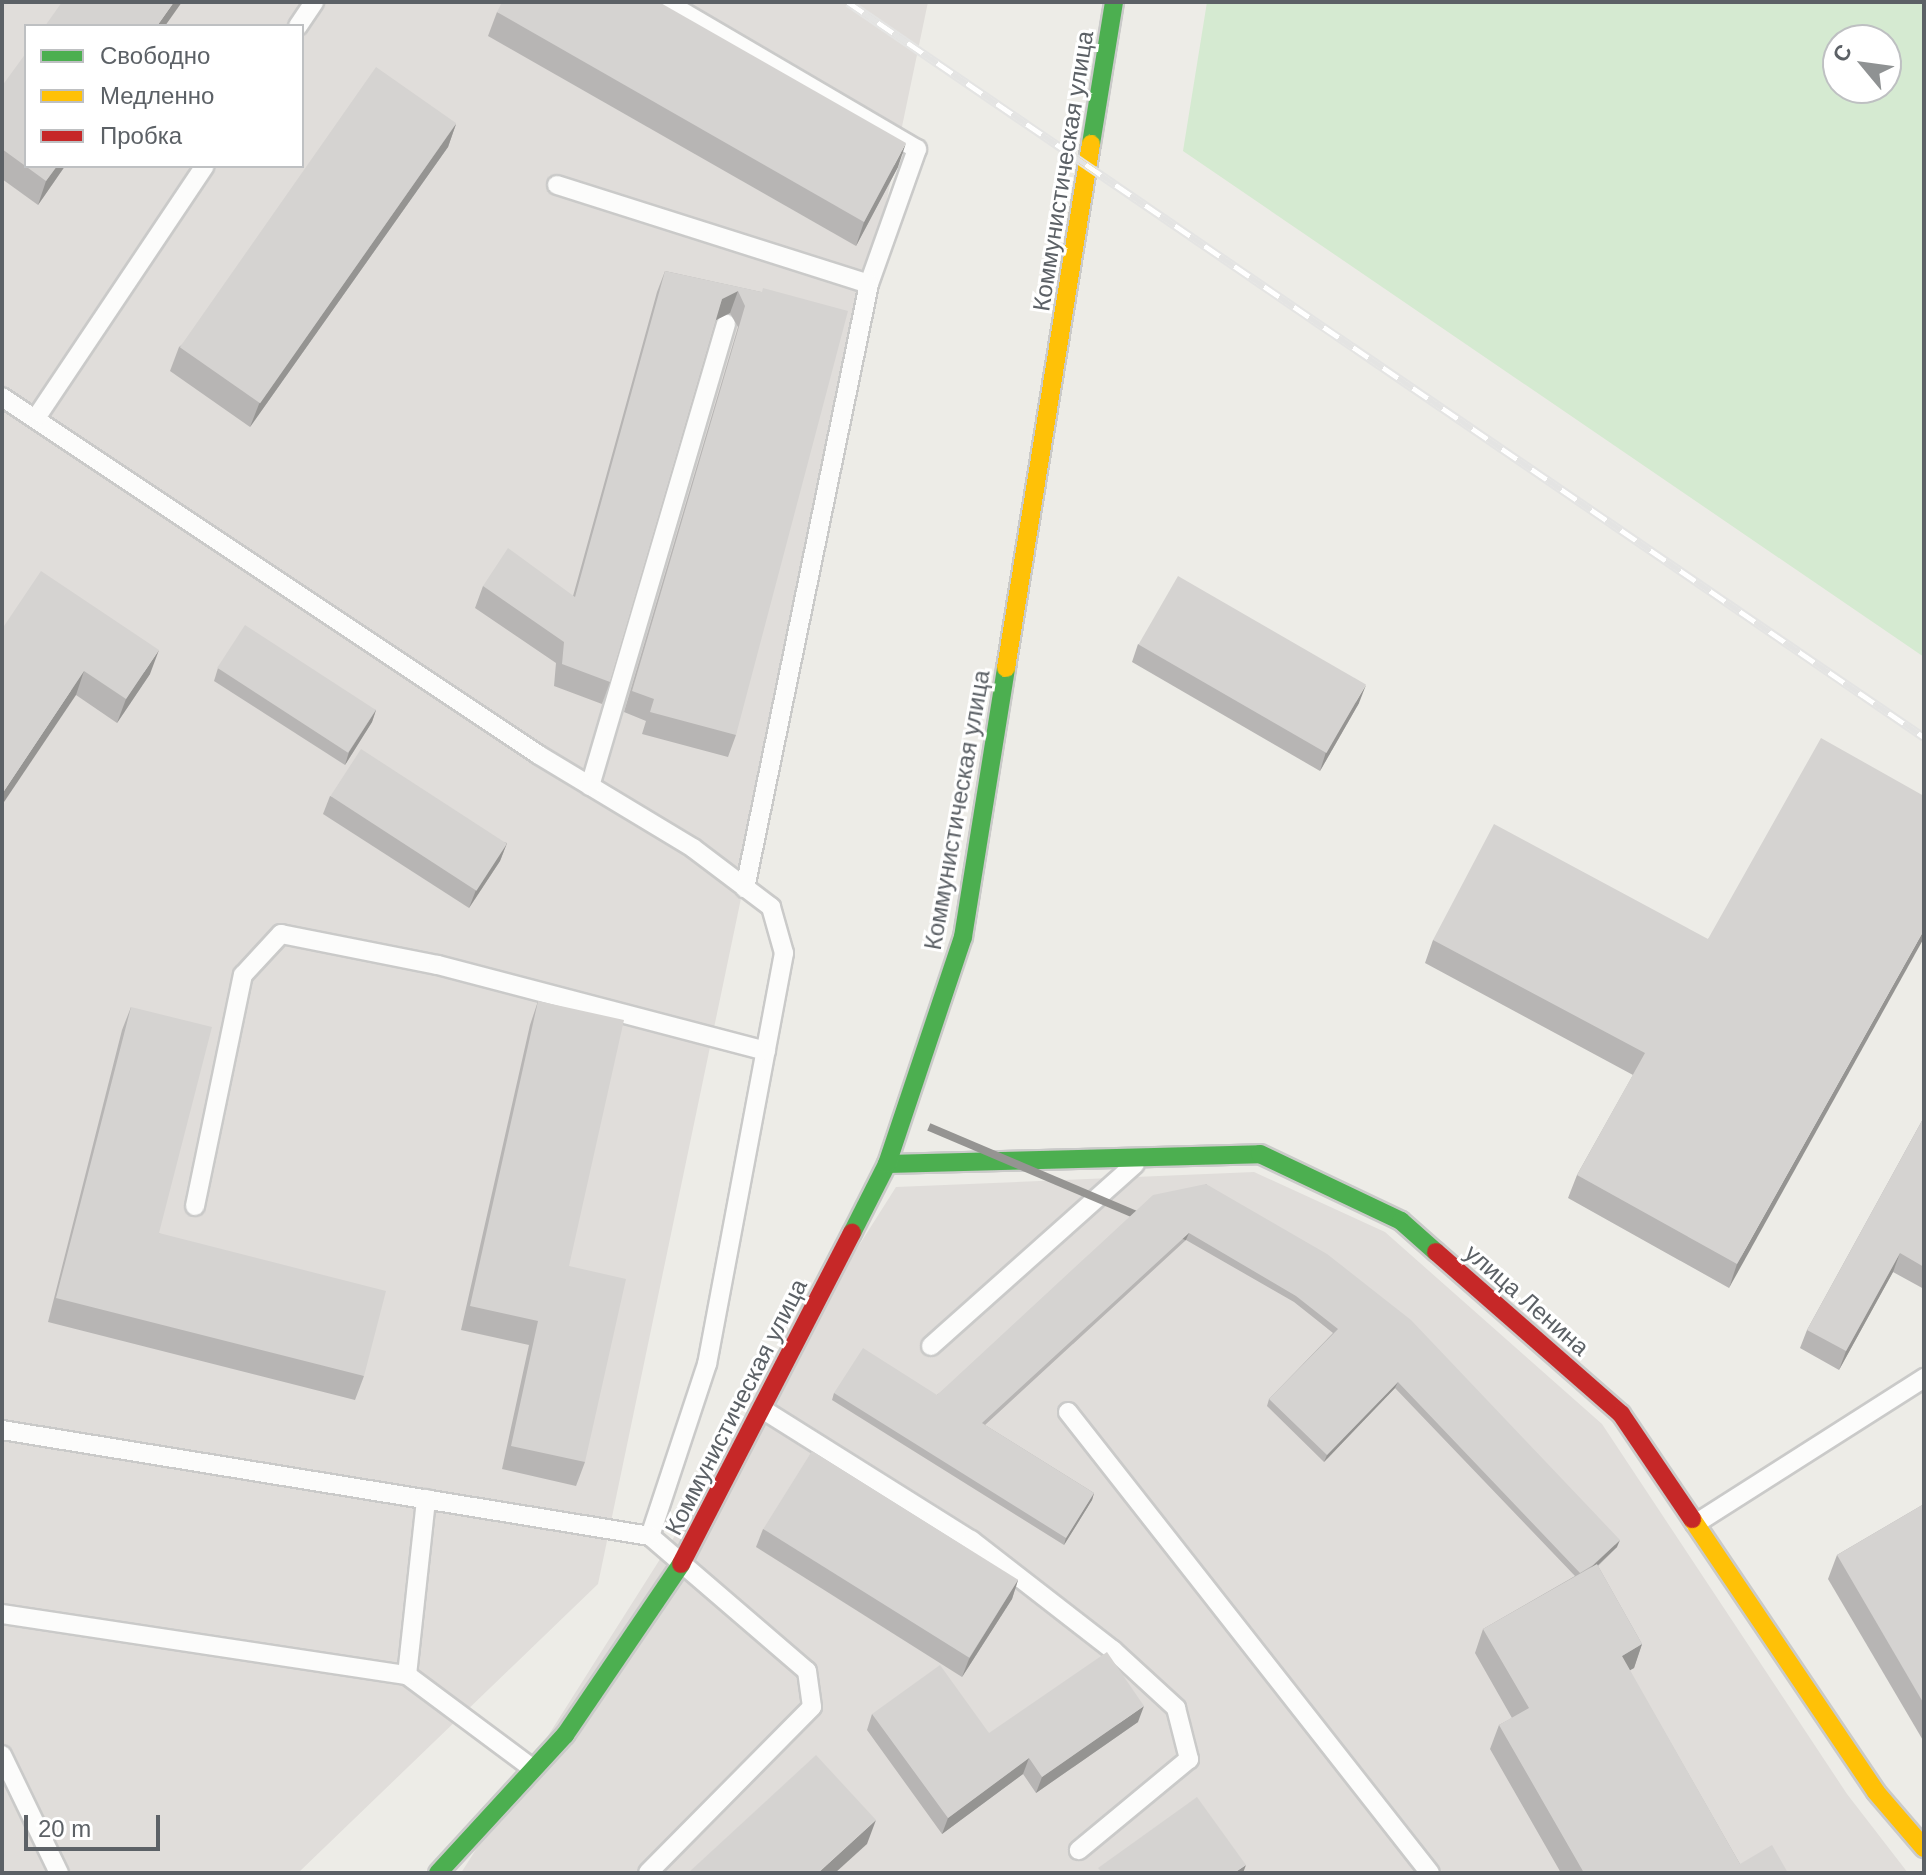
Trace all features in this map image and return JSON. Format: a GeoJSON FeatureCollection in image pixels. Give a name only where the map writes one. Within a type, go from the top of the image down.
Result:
{"type":"FeatureCollection","features":[{"type":"Feature","properties":{"kind":"main road","name":"Коммунистическая улица"},"geometry":{"type":"LineString","coordinates":[[438,1873],[565,1735],[679,1566],[887,1164],[963,937],[1114,2]]}},
{"type":"Feature","properties":{"kind":"main road","name":"улица Ленина"},"geometry":{"type":"LineString","coordinates":[[887,1164],[1260,1154],[1401,1221],[1621,1414],[1876,1792],[1924,1848]]}},
{"type":"Feature","properties":{"kind":"lane"},"geometry":{"type":"LineString","coordinates":[[299,24],[314,2]]}},
{"type":"Feature","properties":{"kind":"lane"},"geometry":{"type":"LineString","coordinates":[[666,2],[917,149],[869,284],[745,888]]}},
{"type":"Feature","properties":{"kind":"lane"},"geometry":{"type":"LineString","coordinates":[[36,418],[204,168]]}},
{"type":"Feature","properties":{"kind":"lane"},"geometry":{"type":"LineString","coordinates":[[557,185],[869,284]]}},
{"type":"Feature","properties":{"kind":"lane"},"geometry":{"type":"LineString","coordinates":[[590,786],[726,324]]}},
{"type":"Feature","properties":{"kind":"lane"},"geometry":{"type":"LineString","coordinates":[[2,397],[590,786],[693,848],[771,907],[784,953],[707,1364],[650,1536]]}},
{"type":"Feature","properties":{"kind":"lane"},"geometry":{"type":"LineString","coordinates":[[195,1206],[243,975],[281,934],[438,965],[766,1051]]}},
{"type":"Feature","properties":{"kind":"lane"},"geometry":{"type":"LineString","coordinates":[[931,1346],[1143,1157]]}},
{"type":"Feature","properties":{"kind":"lane"},"geometry":{"type":"LineString","coordinates":[[1695,1524],[1924,1378]]}},
{"type":"Feature","properties":{"kind":"lane"},"geometry":{"type":"LineString","coordinates":[[762,1409],[971,1540],[1113,1650],[1176,1708],[1189,1759],[1079,1850]]}},
{"type":"Feature","properties":{"kind":"lane"},"geometry":{"type":"LineString","coordinates":[[1068,1412],[1430,1873]]}},
{"type":"Feature","properties":{"kind":"lane"},"geometry":{"type":"LineString","coordinates":[[2,1430],[650,1536],[679,1566],[807,1671],[812,1707],[648,1873]]}},
{"type":"Feature","properties":{"kind":"lane"},"geometry":{"type":"LineString","coordinates":[[407,1675],[426,1499]]}},
{"type":"Feature","properties":{"kind":"lane"},"geometry":{"type":"LineString","coordinates":[[2,1614],[407,1675],[533,1769]]}},
{"type":"Feature","properties":{"kind":"lane"},"geometry":{"type":"LineString","coordinates":[[2,1755],[59,1873]]}},
{"type":"Feature","properties":{"kind":"shaded area"},"geometry":{"type":"Polygon","coordinates":[[[2,2],[928,2],[598,1584],[298,1873],[2,1873],[2,2]]]}},
{"type":"Feature","properties":{"kind":"shaded area"},"geometry":{"type":"Polygon","coordinates":[[[1254,1172],[1385,1232],[1602,1424],[1847,1794],[1908,1873],[461,1873],[896,1187],[1254,1172]]]}},
{"type":"Feature","properties":{"kind":"green space"},"geometry":{"type":"Polygon","coordinates":[[[1207,2],[1924,2],[1924,657],[1183,151],[1207,2]]]}},
{"type":"Feature","properties":{"kind":"building"},"geometry":{"type":"Polygon","coordinates":[[[62,2],[174,2],[158,24],[46,24],[62,2]]]}},
{"type":"Feature","properties":{"kind":"building"},"geometry":{"type":"Polygon","coordinates":[[[502,2],[659,2],[906,143],[864,222],[497,12],[502,2]]]}},
{"type":"Feature","properties":{"kind":"building"},"geometry":{"type":"Polygon","coordinates":[[[24,56],[24,165],[2,149],[2,86],[24,56]]]}},
{"type":"Feature","properties":{"kind":"building"},"geometry":{"type":"Polygon","coordinates":[[[376,67],[456,123],[260,403],[180,347],[376,67]]]}},
{"type":"Feature","properties":{"kind":"building"},"geometry":{"type":"Polygon","coordinates":[[[28,168],[56,168],[46,181],[28,168]]]}},
{"type":"Feature","properties":{"kind":"building"},"geometry":{"type":"Polygon","coordinates":[[[665,271],[762,292],[763,288],[848,311],[736,735],[650,712],[654,699],[632,691],[745,306],[738,291],[722,299],[610,682],[562,664],[564,642],[483,586],[508,548],[575,597],[665,271]]]}},
{"type":"Feature","properties":{"kind":"building"},"geometry":{"type":"Polygon","coordinates":[[[41,571],[159,650],[126,699],[84,671],[2,794],[2,629],[41,571]]]}},
{"type":"Feature","properties":{"kind":"building"},"geometry":{"type":"Polygon","coordinates":[[[1178,576],[1366,685],[1326,753],[1138,644],[1178,576]]]}},
{"type":"Feature","properties":{"kind":"building"},"geometry":{"type":"Polygon","coordinates":[[[245,625],[376,710],[348,753],[217,668],[245,625]]]}},
{"type":"Feature","properties":{"kind":"building"},"geometry":{"type":"Polygon","coordinates":[[[1821,738],[1924,796],[1924,930],[1737,1264],[1577,1175],[1645,1053],[1433,940],[1494,824],[1708,939],[1821,738]]]}},
{"type":"Feature","properties":{"kind":"building"},"geometry":{"type":"Polygon","coordinates":[[[361,749],[507,844],[476,891],[331,796],[361,749]]]}},
{"type":"Feature","properties":{"kind":"building"},"geometry":{"type":"Polygon","coordinates":[[[538,1001],[624,1020],[569,1266],[626,1279],[585,1462],[511,1446],[538,1321],[470,1306],[538,1001]]]}},
{"type":"Feature","properties":{"kind":"building"},"geometry":{"type":"Polygon","coordinates":[[[131,1007],[212,1027],[159,1233],[386,1291],[364,1376],[56,1298],[131,1007]]]}},
{"type":"Feature","properties":{"kind":"building"},"geometry":{"type":"Polygon","coordinates":[[[1924,1117],[1924,1267],[1900,1253],[1846,1351],[1807,1330],[1924,1117]]]}},
{"type":"Feature","properties":{"kind":"building"},"geometry":{"type":"Polygon","coordinates":[[[1206,1184],[1327,1254],[1411,1320],[1620,1540],[1580,1573],[1398,1382],[1327,1455],[1269,1399],[1338,1329],[1296,1296],[1189,1233],[982,1423],[1094,1493],[1066,1538],[834,1393],[863,1348],[937,1395],[1153,1195],[1206,1184]]]}},
{"type":"Feature","properties":{"kind":"building"},"geometry":{"type":"Polygon","coordinates":[[[812,1451],[1018,1580],[969,1658],[763,1529],[812,1451]]]}},
{"type":"Feature","properties":{"kind":"building"},"geometry":{"type":"Polygon","coordinates":[[[1924,1504],[1924,1704],[1837,1555],[1924,1504]]]}},
{"type":"Feature","properties":{"kind":"building"},"geometry":{"type":"Polygon","coordinates":[[[1597,1564],[1642,1644],[1622,1656],[1740,1864],[1772,1845],[1788,1873],[1584,1873],[1499,1725],[1529,1708],[1483,1629],[1597,1564]]]}},
{"type":"Feature","properties":{"kind":"building"},"geometry":{"type":"Polygon","coordinates":[[[1107,1652],[1144,1706],[1042,1777],[1029,1758],[948,1818],[872,1714],[940,1665],[989,1733],[1107,1652]]]}},
{"type":"Feature","properties":{"kind":"building"},"geometry":{"type":"Polygon","coordinates":[[[816,1755],[876,1820],[818,1873],[688,1873],[816,1755]]]}},
{"type":"Feature","properties":{"kind":"building"},"geometry":{"type":"Polygon","coordinates":[[[1197,1797],[1246,1865],[1234,1873],[1102,1873],[1098,1868],[1197,1797]]]}},
{"type":"Feature","properties":{"kind":"railway"},"geometry":{"type":"LineString","coordinates":[[848,2],[1924,737]]}},
{"type":"Feature","properties":{"kind":"traffic: fast"},"geometry":{"type":"LineString","coordinates":[[1091,144],[1114,2]]}},
{"type":"Feature","properties":{"kind":"traffic: fast"},"geometry":{"type":"LineString","coordinates":[[852,1233],[887,1164],[963,937],[1006,668]]}},
{"type":"Feature","properties":{"kind":"traffic: fast"},"geometry":{"type":"LineString","coordinates":[[887,1164],[1260,1154],[1401,1221],[1436,1252]]}},
{"type":"Feature","properties":{"kind":"traffic: fast"},"geometry":{"type":"LineString","coordinates":[[438,1873],[565,1735],[681,1564]]}},
{"type":"Feature","properties":{"kind":"traffic: slow"},"geometry":{"type":"LineString","coordinates":[[1006,668],[1091,144]]}},
{"type":"Feature","properties":{"kind":"traffic: slow"},"geometry":{"type":"LineString","coordinates":[[1692,1519],[1876,1792],[1924,1848]]}},
{"type":"Feature","properties":{"kind":"traffic: jam"},"geometry":{"type":"LineString","coordinates":[[681,1564],[852,1233]]}},
{"type":"Feature","properties":{"kind":"traffic: jam"},"geometry":{"type":"LineString","coordinates":[[1436,1252],[1621,1414],[1692,1519]]}}]}
